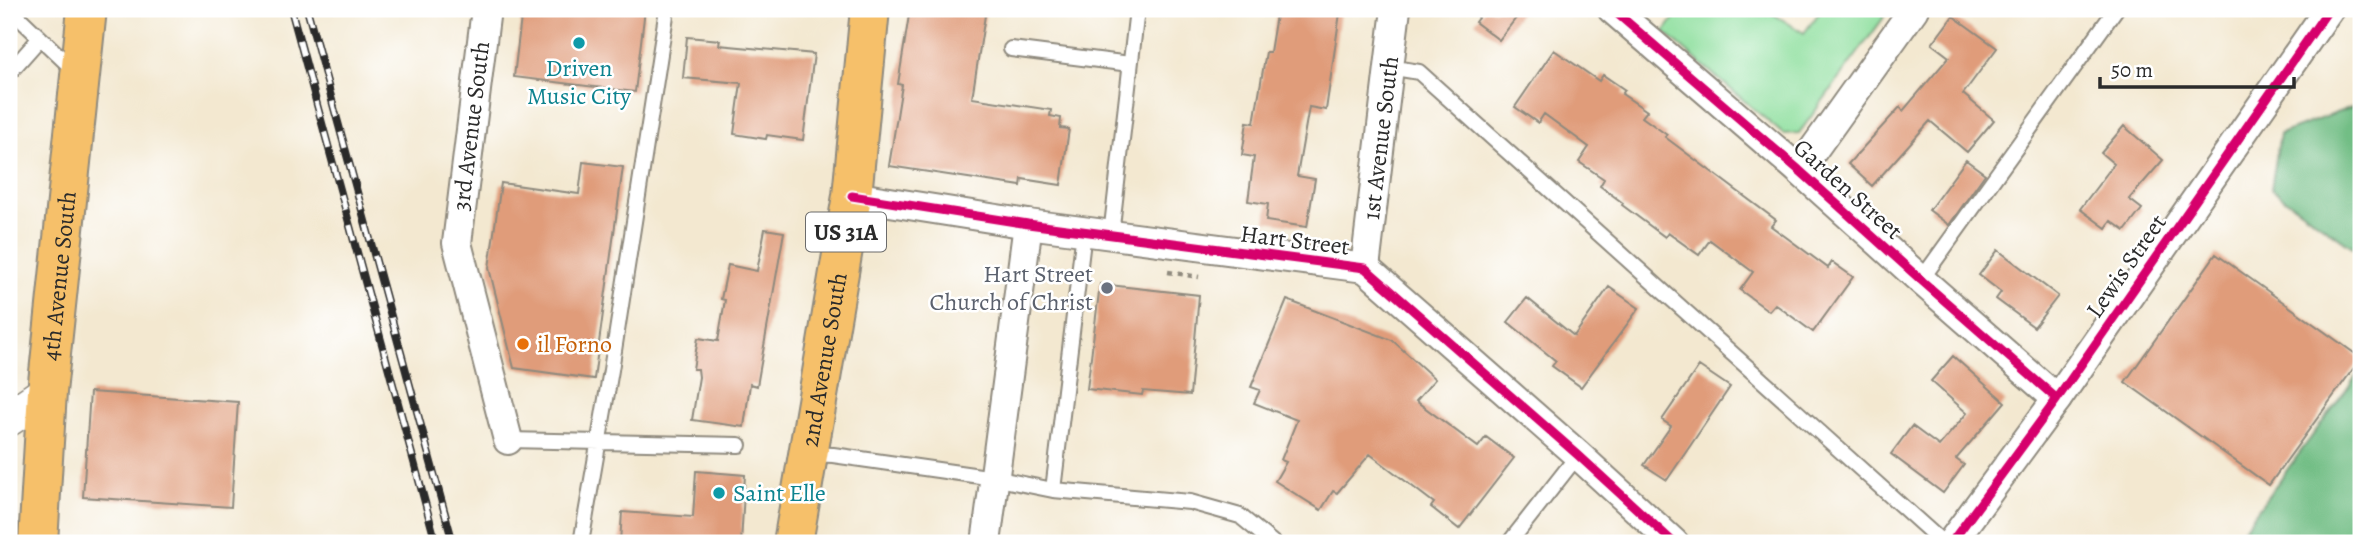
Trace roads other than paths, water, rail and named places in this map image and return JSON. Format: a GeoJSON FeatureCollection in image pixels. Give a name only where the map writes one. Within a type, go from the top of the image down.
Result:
{"type":"FeatureCollection","features":[{"type":"Feature","properties":{"kind":"main road","name":"4th Avenue South"},"geometry":{"type":"LineString","coordinates":[[38,543],[47,392],[87,9]]}},
{"type":"Feature","properties":{"kind":"main road","name":"2nd Avenue South"},"geometry":{"type":"LineString","coordinates":[[793,543],[852,196],[870,9]]}},
{"type":"Feature","properties":{"kind":"street","name":"3rd Avenue South"},"geometry":{"type":"LineString","coordinates":[[486,9],[457,243],[508,440]]}},
{"type":"Feature","properties":{"kind":"street","name":"1st Avenue South"},"geometry":{"type":"LineString","coordinates":[[1364,268],[1396,9]]}},
{"type":"Feature","properties":{"kind":"street","name":"Garden Street"},"geometry":{"type":"LineString","coordinates":[[1612,9],[1799,170],[2057,399]]}},
{"type":"Feature","properties":{"kind":"street"},"geometry":{"type":"LineString","coordinates":[[1799,170],[1914,9]]}},
{"type":"Feature","properties":{"kind":"street","name":"Lewis Street"},"geometry":{"type":"LineString","coordinates":[[1951,543],[2057,399],[2329,9]]}},
{"type":"Feature","properties":{"kind":"street","name":"Hart Street"},"geometry":{"type":"LineString","coordinates":[[852,196],[1097,234],[1364,268],[1578,455],[1674,543]]}},
{"type":"Feature","properties":{"kind":"street"},"geometry":{"type":"LineString","coordinates":[[986,543],[1027,224]]}},
{"type":"Feature","properties":{"kind":"street"},"geometry":{"type":"LineString","coordinates":[[9,418],[47,392]]}},
{"type":"Feature","properties":{"kind":"lane"},"geometry":{"type":"LineString","coordinates":[[10,9],[79,74]]}},
{"type":"Feature","properties":{"kind":"lane"},"geometry":{"type":"LineString","coordinates":[[581,543],[618,330],[667,9]]}},
{"type":"Feature","properties":{"kind":"lane"},"geometry":{"type":"LineString","coordinates":[[1053,490],[1097,234],[1130,64],[1137,9]]}},
{"type":"Feature","properties":{"kind":"lane"},"geometry":{"type":"LineString","coordinates":[[1920,280],[2116,9]]}},
{"type":"Feature","properties":{"kind":"lane"},"geometry":{"type":"LineString","coordinates":[[9,73],[40,38]]}},
{"type":"Feature","properties":{"kind":"lane"},"geometry":{"type":"LineString","coordinates":[[1011,49],[1130,64]]}},
{"type":"Feature","properties":{"kind":"lane"},"geometry":{"type":"LineString","coordinates":[[1389,67],[1419,72],[1943,543]]}},
{"type":"Feature","properties":{"kind":"lane"},"geometry":{"type":"LineString","coordinates":[[508,440],[738,445]]}},
{"type":"Feature","properties":{"kind":"lane"},"geometry":{"type":"LineString","coordinates":[[808,454],[833,455],[994,478],[1053,490],[1190,502],[1240,516],[1273,543]]}},
{"type":"Feature","properties":{"kind":"lane"},"geometry":{"type":"LineString","coordinates":[[1509,543],[1578,455]]}},
{"type":"Feature","properties":{"kind":"railway"},"geometry":{"type":"LineString","coordinates":[[291,9],[436,543]]}},
{"type":"Feature","properties":{"kind":"railway"},"geometry":{"type":"LineString","coordinates":[[307,9],[453,543]]}},
{"type":"Feature","properties":{"kind":"place","name":"Driven Music City"},"geometry":{"type":"Point","coordinates":[579,43]}},
{"type":"Feature","properties":{"kind":"place","name":"Hart Street Church of Christ"},"geometry":{"type":"Point","coordinates":[1107,288]}},
{"type":"Feature","properties":{"kind":"place","name":"il Forno"},"geometry":{"type":"Point","coordinates":[523,344]}},
{"type":"Feature","properties":{"kind":"place","name":"Saint Elle"},"geometry":{"type":"Point","coordinates":[719,493]}}]}
